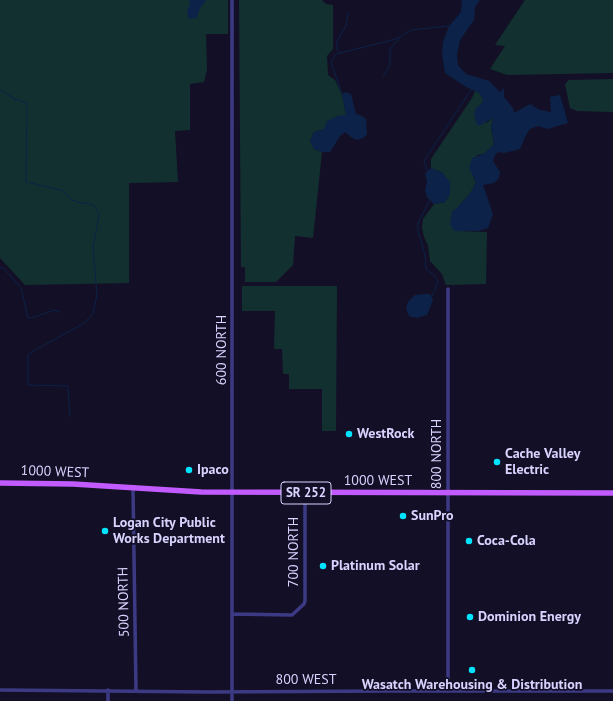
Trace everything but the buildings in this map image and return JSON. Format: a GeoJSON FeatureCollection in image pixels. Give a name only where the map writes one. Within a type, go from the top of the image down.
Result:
{"type":"FeatureCollection","features":[{"type":"Feature","properties":{"kind":"main road","name":"1000 WEST"},"geometry":{"type":"LineString","coordinates":[[0,483],[73,484],[182,492],[613,493]]}},
{"type":"Feature","properties":{"kind":"street","name":"600 NORTH"},"geometry":{"type":"LineString","coordinates":[[232,0],[232,701]]}},
{"type":"Feature","properties":{"kind":"street","name":"800 NORTH"},"geometry":{"type":"LineString","coordinates":[[448,289],[448,691]]}},
{"type":"Feature","properties":{"kind":"street","name":"500 NORTH"},"geometry":{"type":"LineString","coordinates":[[133,488],[136,691]]}},
{"type":"Feature","properties":{"kind":"street","name":"700 NORTH"},"geometry":{"type":"LineString","coordinates":[[232,614],[292,615],[300,609],[305,601],[305,493]]}},
{"type":"Feature","properties":{"kind":"street","name":"800 WEST"},"geometry":{"type":"LineString","coordinates":[[0,690],[232,692],[613,692]]}},
{"type":"Feature","properties":{"kind":"street"},"geometry":{"type":"LineString","coordinates":[[108,690],[108,701]]}},
{"type":"Feature","properties":{"kind":"green space"},"geometry":{"type":"Polygon","coordinates":[[[0,0],[228,0],[228,34],[206,34],[207,70],[204,82],[190,84],[190,130],[175,131],[178,182],[129,183],[129,283],[25,285],[0,258],[0,0]]]}},
{"type":"Feature","properties":{"kind":"green space"},"geometry":{"type":"Polygon","coordinates":[[[239,0],[322,0],[326,4],[333,5],[333,49],[327,56],[328,75],[335,80],[342,95],[346,115],[324,129],[314,132],[310,141],[314,149],[322,152],[313,238],[295,236],[293,265],[276,282],[245,282],[245,267],[241,267],[239,0]]]}},
{"type":"Feature","properties":{"kind":"green space"},"geometry":{"type":"Polygon","coordinates":[[[525,0],[613,0],[613,73],[507,75],[490,69],[505,46],[495,45],[525,0]]]}},
{"type":"Feature","properties":{"kind":"green space"},"geometry":{"type":"Polygon","coordinates":[[[613,79],[613,112],[577,111],[570,108],[565,84],[569,80],[613,79]]]}},
{"type":"Feature","properties":{"kind":"green space"},"geometry":{"type":"Polygon","coordinates":[[[475,91],[483,98],[482,103],[477,107],[487,123],[493,117],[491,127],[494,145],[484,154],[477,155],[473,177],[476,182],[471,192],[452,212],[454,231],[487,232],[486,284],[446,285],[442,274],[430,261],[428,245],[424,237],[422,227],[423,219],[434,204],[445,202],[443,173],[431,168],[431,159],[472,98],[475,91]]]}},
{"type":"Feature","properties":{"kind":"green space"},"geometry":{"type":"Polygon","coordinates":[[[242,286],[337,286],[336,431],[322,431],[322,389],[289,389],[289,374],[283,374],[282,349],[274,349],[275,311],[242,311],[242,286]]]}},
{"type":"Feature","properties":{"kind":"water"},"geometry":{"type":"Polygon","coordinates":[[[189,0],[206,0],[199,10],[197,18],[189,19],[187,12],[190,3],[189,0]]]}},
{"type":"Feature","properties":{"kind":"water"},"geometry":{"type":"Polygon","coordinates":[[[462,0],[480,0],[475,7],[474,20],[460,40],[457,55],[458,65],[466,74],[489,81],[500,92],[504,88],[504,97],[513,108],[514,113],[530,104],[540,110],[551,112],[550,97],[560,95],[568,123],[547,129],[538,126],[530,129],[520,149],[504,153],[498,152],[495,155],[493,161],[500,172],[499,178],[494,183],[483,185],[493,214],[488,228],[479,231],[454,231],[450,224],[452,212],[471,192],[476,182],[469,168],[472,158],[484,154],[494,144],[491,127],[493,118],[479,126],[476,123],[474,113],[477,107],[482,103],[483,98],[479,93],[466,87],[445,73],[442,54],[443,42],[449,26],[461,12],[462,0]]]}},
{"type":"Feature","properties":{"kind":"water"},"geometry":{"type":"Polygon","coordinates":[[[345,92],[351,94],[356,114],[366,119],[367,134],[363,138],[357,140],[345,132],[340,136],[330,152],[322,152],[314,149],[310,141],[314,132],[324,129],[327,121],[337,116],[346,115],[342,95],[345,92]]]}},
{"type":"Feature","properties":{"kind":"water"},"geometry":{"type":"Polygon","coordinates":[[[431,168],[443,173],[450,182],[450,195],[445,202],[434,204],[427,197],[425,190],[427,181],[425,174],[431,168]]]}},
{"type":"Feature","properties":{"kind":"water"},"geometry":{"type":"Polygon","coordinates":[[[430,294],[433,300],[427,315],[417,318],[409,316],[406,309],[408,302],[415,295],[430,294]]]}},
{"type":"Feature","properties":{"kind":"waterway"},"geometry":{"type":"LineString","coordinates":[[341,53],[337,50],[337,41],[346,26],[348,13]]}},
{"type":"Feature","properties":{"kind":"waterway"},"geometry":{"type":"LineString","coordinates":[[343,94],[331,62],[336,54],[396,39],[411,30],[449,26]]}},
{"type":"Feature","properties":{"kind":"waterway"},"geometry":{"type":"LineString","coordinates":[[383,76],[390,66],[390,49],[400,38]]}},
{"type":"Feature","properties":{"kind":"waterway"},"geometry":{"type":"LineString","coordinates":[[0,90],[15,99],[27,103],[26,182],[64,191],[70,199],[77,202],[94,205],[99,215],[93,247],[97,294],[93,314],[83,324],[28,355],[28,385],[68,386],[70,417]]}},
{"type":"Feature","properties":{"kind":"waterway"},"geometry":{"type":"LineString","coordinates":[[428,172],[424,161],[471,90]]}},
{"type":"Feature","properties":{"kind":"waterway"},"geometry":{"type":"LineString","coordinates":[[430,200],[418,223],[418,231],[425,255],[426,269],[435,276],[438,282],[432,296]]}},
{"type":"Feature","properties":{"kind":"waterway"},"geometry":{"type":"LineString","coordinates":[[0,267],[5,270],[21,288],[28,318],[54,310],[59,312]]}},
{"type":"Feature","properties":{"kind":"place","name":"WestRock"},"geometry":{"type":"Point","coordinates":[349,434]}},
{"type":"Feature","properties":{"kind":"place","name":"Cache Valley Electric"},"geometry":{"type":"Point","coordinates":[497,462]}},
{"type":"Feature","properties":{"kind":"place","name":"Ipaco"},"geometry":{"type":"Point","coordinates":[189,470]}},
{"type":"Feature","properties":{"kind":"place","name":"SunPro"},"geometry":{"type":"Point","coordinates":[403,516]}},
{"type":"Feature","properties":{"kind":"place","name":"Logan City Public Works Department"},"geometry":{"type":"Point","coordinates":[105,531]}},
{"type":"Feature","properties":{"kind":"place","name":"Coca-Cola"},"geometry":{"type":"Point","coordinates":[469,541]}},
{"type":"Feature","properties":{"kind":"place","name":"Platinum Solar"},"geometry":{"type":"Point","coordinates":[323,566]}},
{"type":"Feature","properties":{"kind":"place","name":"Dominion Energy"},"geometry":{"type":"Point","coordinates":[470,617]}},
{"type":"Feature","properties":{"kind":"place","name":"Wasatch Warehousing & Distribution"},"geometry":{"type":"Point","coordinates":[472,670]}}]}
